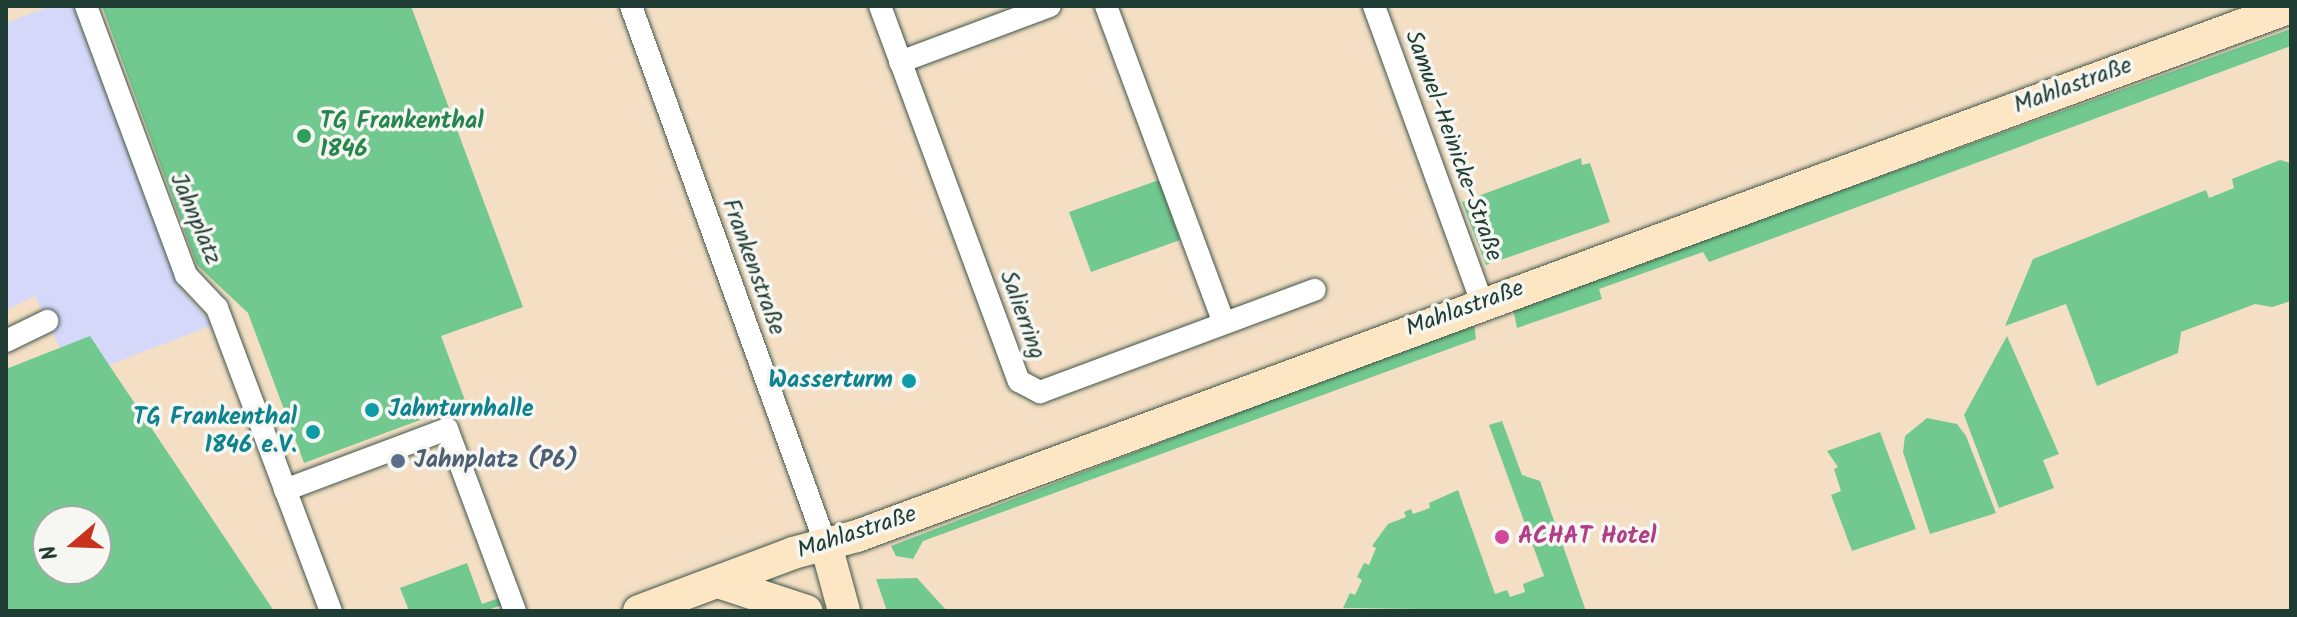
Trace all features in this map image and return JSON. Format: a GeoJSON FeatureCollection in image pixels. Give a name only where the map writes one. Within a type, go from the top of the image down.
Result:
{"type":"FeatureCollection","features":[{"type":"Feature","properties":{"kind":"street","name":"Jahnplatz"},"geometry":{"type":"LineString","coordinates":[[86,6],[186,275],[217,308],[331,611]]}},
{"type":"Feature","properties":{"kind":"street","name":"Frankenstraße"},"geometry":{"type":"LineString","coordinates":[[631,6],[826,545]]}},
{"type":"Feature","properties":{"kind":"street","name":"Salierring"},"geometry":{"type":"LineString","coordinates":[[880,6],[1019,381],[1040,392],[1315,290]]}},
{"type":"Feature","properties":{"kind":"street"},"geometry":{"type":"LineString","coordinates":[[900,62],[1050,6]]}},
{"type":"Feature","properties":{"kind":"street"},"geometry":{"type":"LineString","coordinates":[[1106,6],[1224,323]]}},
{"type":"Feature","properties":{"kind":"street","name":"Samuel-Heinicke-Straße"},"geometry":{"type":"LineString","coordinates":[[1374,6],[1482,303]]}},
{"type":"Feature","properties":{"kind":"street","name":"Mahlastraße"},"geometry":{"type":"LineString","coordinates":[[639,611],[2291,7]]}},
{"type":"Feature","properties":{"kind":"street"},"geometry":{"type":"LineString","coordinates":[[6,341],[47,321]]}},
{"type":"Feature","properties":{"kind":"street"},"geometry":{"type":"LineString","coordinates":[[285,490],[447,429],[515,611]]}},
{"type":"Feature","properties":{"kind":"street"},"geometry":{"type":"LineString","coordinates":[[826,545],[844,611]]}},
{"type":"Feature","properties":{"kind":"street"},"geometry":{"type":"LineString","coordinates":[[718,582],[806,611]]}},
{"type":"Feature","properties":{"kind":"shaded area"},"geometry":{"type":"Polygon","coordinates":[[[51,6],[73,6],[177,284],[213,325],[109,365],[90,336],[61,350],[35,296],[6,310],[6,23],[51,6]]]}},
{"type":"Feature","properties":{"kind":"green space","name":"TG Frankenthal 1846"},"geometry":{"type":"Polygon","coordinates":[[[102,6],[411,6],[523,307],[441,336],[466,403],[304,463],[248,313],[197,265],[102,6]]]}},
{"type":"Feature","properties":{"kind":"green space"},"geometry":{"type":"Polygon","coordinates":[[[2291,29],[2291,46],[1709,262],[1703,252],[1599,289],[1602,299],[1517,328],[1513,308],[2291,29]]]}},
{"type":"Feature","properties":{"kind":"green space"},"geometry":{"type":"Polygon","coordinates":[[[1581,158],[1582,165],[1590,163],[1610,222],[1486,265],[1462,202],[1581,158]]]}},
{"type":"Feature","properties":{"kind":"green space"},"geometry":{"type":"Polygon","coordinates":[[[2280,160],[2291,163],[2291,301],[2272,307],[2255,304],[2181,332],[2178,353],[2097,386],[2066,304],[2005,326],[2033,259],[2206,190],[2209,198],[2234,188],[2232,179],[2280,160]]]}},
{"type":"Feature","properties":{"kind":"green space"},"geometry":{"type":"Polygon","coordinates":[[[1159,180],[1180,240],[1091,272],[1069,212],[1159,180]]]}},
{"type":"Feature","properties":{"kind":"green space"},"geometry":{"type":"Polygon","coordinates":[[[1474,322],[1476,339],[923,541],[913,559],[896,556],[891,546],[1474,322]]]}},
{"type":"Feature","properties":{"kind":"green space"},"geometry":{"type":"Polygon","coordinates":[[[90,336],[274,611],[6,611],[6,369],[90,336]]]}},
{"type":"Feature","properties":{"kind":"green space"},"geometry":{"type":"Polygon","coordinates":[[[2007,336],[2059,454],[2043,460],[2054,488],[1999,508],[1964,415],[2007,336]]]}},
{"type":"Feature","properties":{"kind":"green space"},"geometry":{"type":"Polygon","coordinates":[[[1927,418],[1957,424],[1966,436],[1996,513],[1930,534],[1903,452],[1905,436],[1927,418]]]}},
{"type":"Feature","properties":{"kind":"green space"},"geometry":{"type":"Polygon","coordinates":[[[1502,421],[1522,475],[1540,481],[1586,611],[1343,608],[1350,593],[1355,595],[1362,580],[1357,577],[1364,563],[1369,565],[1376,548],[1372,546],[1388,524],[1406,517],[1404,512],[1411,509],[1413,514],[1430,508],[1429,503],[1458,490],[1495,594],[1507,590],[1510,597],[1525,592],[1523,584],[1544,576],[1489,425],[1502,421]]]}},
{"type":"Feature","properties":{"kind":"green space"},"geometry":{"type":"Polygon","coordinates":[[[1880,432],[1916,529],[1852,551],[1831,495],[1841,491],[1834,469],[1838,467],[1827,451],[1880,432]]]}},
{"type":"Feature","properties":{"kind":"green space"},"geometry":{"type":"Polygon","coordinates":[[[467,563],[482,604],[499,598],[502,605],[485,611],[409,611],[400,588],[467,563]]]}},
{"type":"Feature","properties":{"kind":"green space"},"geometry":{"type":"Polygon","coordinates":[[[917,578],[947,611],[887,611],[876,579],[917,578]]]}},
{"type":"Feature","properties":{"kind":"place","name":"TG Frankenthal 1846"},"geometry":{"type":"Point","coordinates":[304,136]}},
{"type":"Feature","properties":{"kind":"place","name":"Wasserturm"},"geometry":{"type":"Point","coordinates":[909,381]}},
{"type":"Feature","properties":{"kind":"place","name":"Jahnturnhalle"},"geometry":{"type":"Point","coordinates":[372,410]}},
{"type":"Feature","properties":{"kind":"place","name":"TG Frankenthal 1846 e.V."},"geometry":{"type":"Point","coordinates":[313,432]}},
{"type":"Feature","properties":{"kind":"place","name":"Jahnplatz (P6)"},"geometry":{"type":"Point","coordinates":[398,461]}},
{"type":"Feature","properties":{"kind":"place","name":"ACHAT Hotel"},"geometry":{"type":"Point","coordinates":[1502,537]}}]}
